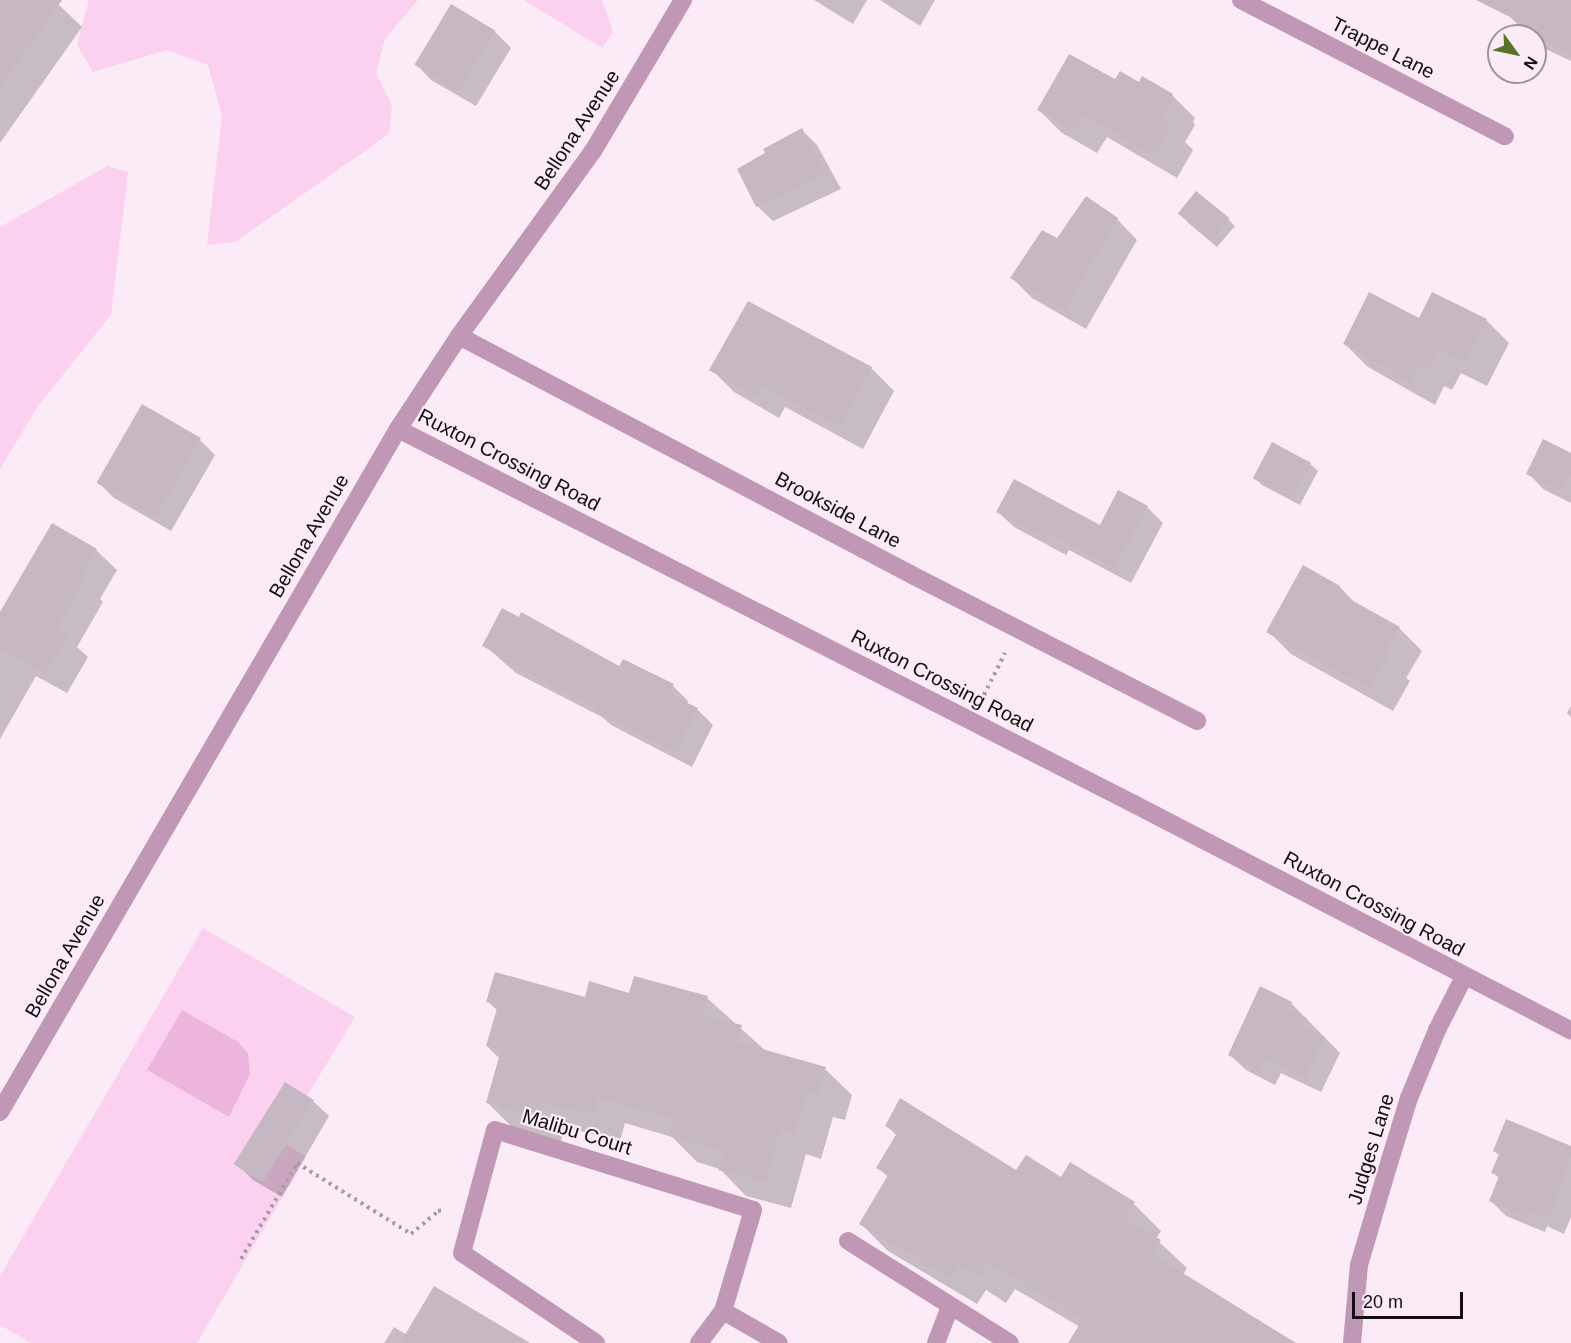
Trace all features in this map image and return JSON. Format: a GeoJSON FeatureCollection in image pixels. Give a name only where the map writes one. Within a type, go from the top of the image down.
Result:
{"type":"FeatureCollection","features":[{"type":"Feature","properties":{"kind":"street","name":"Bellona Avenue"},"geometry":{"type":"LineString","coordinates":[[0,1112],[398,429],[459,336],[593,151],[683,0]]}},
{"type":"Feature","properties":{"kind":"street","name":"Trappe Lane"},"geometry":{"type":"LineString","coordinates":[[1241,0],[1505,136]]}},
{"type":"Feature","properties":{"kind":"street","name":"Brookside Lane"},"geometry":{"type":"LineString","coordinates":[[459,336],[1197,721]]}},
{"type":"Feature","properties":{"kind":"street","name":"Ruxton Crossing Road"},"geometry":{"type":"LineString","coordinates":[[398,429],[971,721],[1571,1032]]}},
{"type":"Feature","properties":{"kind":"street","name":"Judges Lane"},"geometry":{"type":"LineString","coordinates":[[1352,1343],[1359,1265],[1390,1160],[1409,1098],[1437,1030],[1464,977]]}},
{"type":"Feature","properties":{"kind":"street","name":"Malibu Court"},"geometry":{"type":"LineString","coordinates":[[596,1343],[462,1253],[495,1130],[753,1210],[723,1311],[699,1343]]}},
{"type":"Feature","properties":{"kind":"street"},"geometry":{"type":"LineString","coordinates":[[848,1241],[1010,1343]]}},
{"type":"Feature","properties":{"kind":"street"},"geometry":{"type":"LineString","coordinates":[[936,1343],[950,1306]]}},
{"type":"Feature","properties":{"kind":"street"},"geometry":{"type":"LineString","coordinates":[[723,1311],[779,1343]]}},
{"type":"Feature","properties":{"kind":"path"},"geometry":{"type":"LineString","coordinates":[[971,721],[1017,629]]}},
{"type":"Feature","properties":{"kind":"path"},"geometry":{"type":"LineString","coordinates":[[241,1259],[297,1164],[411,1234],[438,1210],[473,1209]]}},
{"type":"Feature","properties":{"kind":"shaded area"},"geometry":{"type":"Polygon","coordinates":[[[89,0],[418,0],[385,39],[376,73],[392,105],[389,134],[235,242],[207,245],[222,116],[208,65],[167,50],[93,72],[77,45],[89,0]]]}},
{"type":"Feature","properties":{"kind":"shaded area"},"geometry":{"type":"Polygon","coordinates":[[[524,0],[602,0],[613,32],[602,48],[524,0]]]}},
{"type":"Feature","properties":{"kind":"shaded area"},"geometry":{"type":"Polygon","coordinates":[[[107,166],[128,172],[111,315],[38,406],[0,469],[0,227],[107,166]]]}},
{"type":"Feature","properties":{"kind":"shaded area"},"geometry":{"type":"Polygon","coordinates":[[[203,928],[355,1017],[280,1140],[306,1157],[197,1343],[31,1343],[0,1325],[0,1276],[203,928]]]}},
{"type":"Feature","properties":{"kind":"shaded area"},"geometry":{"type":"Polygon","coordinates":[[[182,1010],[238,1042],[248,1053],[250,1074],[229,1117],[147,1070],[182,1010]]]}},
{"type":"Feature","properties":{"kind":"building"},"geometry":{"type":"Polygon","coordinates":[[[0,0],[62,0],[0,88],[0,0]]]}},
{"type":"Feature","properties":{"kind":"building"},"geometry":{"type":"Polygon","coordinates":[[[1476,0],[1571,0],[1571,55],[1547,43],[1547,24],[1524,24],[1476,0]]]}},
{"type":"Feature","properties":{"kind":"building"},"geometry":{"type":"Polygon","coordinates":[[[451,4],[496,31],[459,92],[414,65],[451,4]]]}},
{"type":"Feature","properties":{"kind":"building"},"geometry":{"type":"Polygon","coordinates":[[[1069,54],[1115,79],[1120,71],[1139,82],[1142,76],[1173,94],[1170,99],[1173,100],[1161,120],[1171,126],[1154,156],[1084,115],[1074,131],[1037,110],[1069,54]]]}},
{"type":"Feature","properties":{"kind":"building"},"geometry":{"type":"Polygon","coordinates":[[[802,128],[826,174],[756,207],[737,169],[765,153],[763,149],[802,128]]]}},
{"type":"Feature","properties":{"kind":"building"},"geometry":{"type":"Polygon","coordinates":[[[1196,191],[1229,218],[1211,241],[1178,214],[1196,191]]]}},
{"type":"Feature","properties":{"kind":"building"},"geometry":{"type":"Polygon","coordinates":[[[1086,196],[1118,218],[1065,310],[1010,278],[1042,230],[1057,238],[1086,196]]]}},
{"type":"Feature","properties":{"kind":"building"},"geometry":{"type":"Polygon","coordinates":[[[1369,292],[1419,318],[1432,292],[1487,319],[1464,364],[1438,351],[1428,368],[1421,364],[1411,383],[1343,344],[1369,292]]]}},
{"type":"Feature","properties":{"kind":"building"},"geometry":{"type":"Polygon","coordinates":[[[748,301],[872,367],[840,427],[762,385],[756,396],[709,370],[748,301]]]}},
{"type":"Feature","properties":{"kind":"building"},"geometry":{"type":"Polygon","coordinates":[[[142,404],[201,438],[155,517],[96,483],[142,404]]]}},
{"type":"Feature","properties":{"kind":"building"},"geometry":{"type":"Polygon","coordinates":[[[1543,439],[1571,453],[1571,474],[1562,492],[1526,474],[1543,439]]]}},
{"type":"Feature","properties":{"kind":"building"},"geometry":{"type":"Polygon","coordinates":[[[1272,442],[1311,463],[1292,499],[1253,478],[1272,442]]]}},
{"type":"Feature","properties":{"kind":"building"},"geometry":{"type":"Polygon","coordinates":[[[1014,479],[1100,525],[1118,490],[1148,506],[1115,568],[1053,535],[1050,541],[996,512],[1014,479]]]}},
{"type":"Feature","properties":{"kind":"building"},"geometry":{"type":"Polygon","coordinates":[[[52,523],[97,549],[80,579],[84,580],[56,629],[68,636],[46,674],[0,648],[0,612],[52,523]]]}},
{"type":"Feature","properties":{"kind":"building"},"geometry":{"type":"Polygon","coordinates":[[[1303,565],[1340,586],[1337,592],[1400,627],[1384,654],[1388,657],[1370,689],[1266,632],[1303,565]]]}},
{"type":"Feature","properties":{"kind":"building"},"geometry":{"type":"Polygon","coordinates":[[[502,608],[519,617],[521,612],[619,666],[623,659],[674,684],[669,694],[698,708],[676,753],[594,710],[595,707],[499,658],[500,655],[482,646],[502,608]]]}},
{"type":"Feature","properties":{"kind":"building"},"geometry":{"type":"Polygon","coordinates":[[[495,972],[585,997],[589,981],[629,993],[634,976],[708,996],[703,1015],[742,1025],[737,1042],[826,1067],[819,1095],[807,1091],[795,1133],[780,1129],[765,1182],[718,1170],[723,1152],[669,1136],[674,1119],[598,1098],[594,1115],[538,1102],[535,1116],[486,1103],[501,1050],[486,1046],[498,1005],[486,1002],[495,972]]]}},
{"type":"Feature","properties":{"kind":"building"},"geometry":{"type":"Polygon","coordinates":[[[1260,986],[1292,1002],[1289,1010],[1307,1018],[1303,1026],[1325,1037],[1305,1078],[1265,1058],[1259,1071],[1228,1055],[1260,986]]]}},
{"type":"Feature","properties":{"kind":"building"},"geometry":{"type":"Polygon","coordinates":[[[285,1082],[314,1100],[262,1182],[234,1164],[285,1082]]]}},
{"type":"Feature","properties":{"kind":"building"},"geometry":{"type":"Polygon","coordinates":[[[900,1098],[1016,1170],[1026,1155],[1061,1177],[1070,1162],[1135,1202],[1125,1218],[1161,1240],[1152,1254],[1296,1343],[1068,1343],[1083,1319],[988,1263],[979,1277],[958,1264],[950,1278],[859,1224],[888,1175],[876,1168],[897,1133],[885,1126],[900,1098]]]}},
{"type":"Feature","properties":{"kind":"building"},"geometry":{"type":"Polygon","coordinates":[[[1506,1119],[1571,1146],[1571,1155],[1562,1179],[1564,1180],[1549,1219],[1531,1212],[1529,1217],[1489,1201],[1499,1176],[1491,1173],[1499,1154],[1493,1151],[1506,1119]]]}},
{"type":"Feature","properties":{"kind":"building"},"geometry":{"type":"Polygon","coordinates":[[[434,1286],[530,1343],[400,1343],[434,1286]]]}}]}
